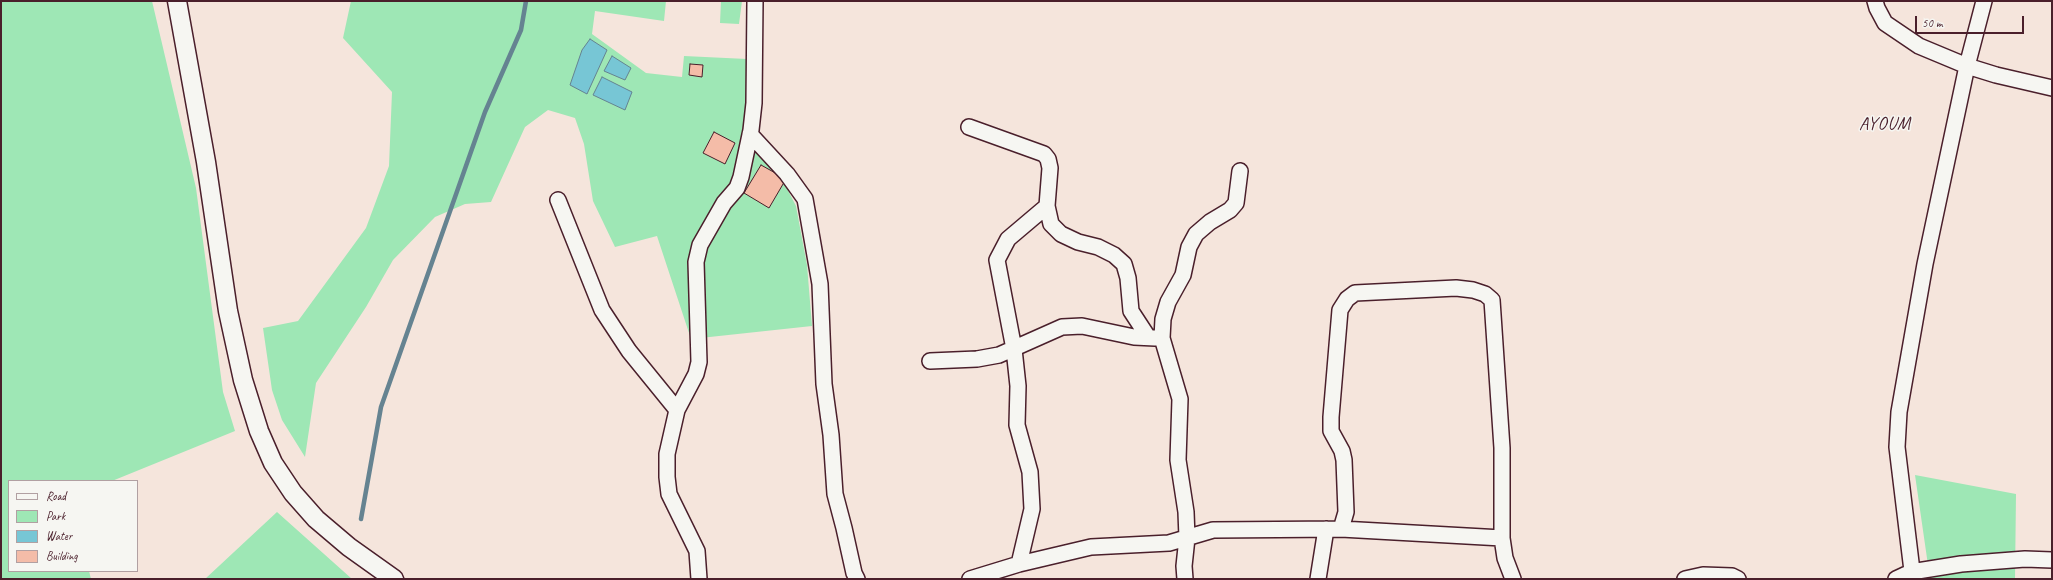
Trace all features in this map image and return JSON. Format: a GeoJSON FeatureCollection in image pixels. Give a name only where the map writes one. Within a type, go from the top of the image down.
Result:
{"type":"FeatureCollection","features":[{"type":"Feature","properties":{"kind":"street"},"geometry":{"type":"LineString","coordinates":[[177,1],[206,162],[228,311],[242,380],[259,431],[273,463],[293,493],[316,519],[349,548],[394,579]]}},
{"type":"Feature","properties":{"kind":"street"},"geometry":{"type":"LineString","coordinates":[[699,579],[697,551],[669,494],[667,477],[668,454],[677,410],[696,374],[699,362],[696,262],[700,245],[724,203],[737,188],[741,177],[750,134],[754,103],[755,1]]}},
{"type":"Feature","properties":{"kind":"street"},"geometry":{"type":"LineString","coordinates":[[1875,1],[1876,8],[1885,23],[1920,46],[1968,66],[1996,75],[2052,88]]}},
{"type":"Feature","properties":{"kind":"street"},"geometry":{"type":"LineString","coordinates":[[1912,575],[1897,447],[1898,412],[1925,264],[1968,66],[1984,1]]}},
{"type":"Feature","properties":{"kind":"street"},"geometry":{"type":"LineString","coordinates":[[969,127],[1044,154],[1048,159],[1050,168],[1047,206],[1051,224],[1060,234],[1078,242],[1098,247],[1114,255],[1124,264],[1128,278],[1131,310],[1155,338],[1180,399],[1178,460],[1186,512],[1187,538],[1184,579]]}},
{"type":"Feature","properties":{"kind":"street"},"geometry":{"type":"LineString","coordinates":[[750,134],[787,174],[805,199],[820,284],[824,384],[831,435],[835,494],[854,573],[857,579]]}},
{"type":"Feature","properties":{"kind":"street"},"geometry":{"type":"LineString","coordinates":[[1155,338],[1166,307],[1183,275],[1189,247],[1196,234],[1210,222],[1230,210],[1236,203],[1240,171]]}},
{"type":"Feature","properties":{"kind":"street"},"geometry":{"type":"LineString","coordinates":[[558,200],[602,310],[629,351],[677,410]]}},
{"type":"Feature","properties":{"kind":"street"},"geometry":{"type":"LineString","coordinates":[[1019,564],[1032,509],[1030,472],[1017,425],[1018,386],[1014,349],[998,260],[1008,239],[1047,206]]}},
{"type":"Feature","properties":{"kind":"street"},"geometry":{"type":"LineString","coordinates":[[1341,529],[1346,512],[1344,460],[1342,451],[1331,431],[1340,310],[1347,299],[1355,293],[1456,288],[1473,290],[1485,294],[1492,300],[1502,448],[1502,538],[1505,558],[1514,579]]}},
{"type":"Feature","properties":{"kind":"street"},"geometry":{"type":"LineString","coordinates":[[930,361],[977,359],[1000,355],[1062,327],[1082,326],[1126,335],[1155,338]]}},
{"type":"Feature","properties":{"kind":"street"},"geometry":{"type":"LineString","coordinates":[[1318,579],[1326,529]]}},
{"type":"Feature","properties":{"kind":"street"},"geometry":{"type":"LineString","coordinates":[[970,579],[1019,564],[1090,547],[1169,543],[1213,530],[1341,529],[1502,538]]}},
{"type":"Feature","properties":{"kind":"street"},"geometry":{"type":"LineString","coordinates":[[1896,579],[1994,561],[2025,559],[2052,560]]}},
{"type":"Feature","properties":{"kind":"street"},"geometry":{"type":"LineString","coordinates":[[1684,579],[1703,574],[1732,576],[1738,579]]}},
{"type":"Feature","properties":{"kind":"green space"},"geometry":{"type":"Polygon","coordinates":[[[1,1],[152,1],[196,188],[223,392],[235,431],[114,480],[8,480],[8,572],[89,572],[91,579],[1,579],[1,1]]]}},
{"type":"Feature","properties":{"kind":"green space"},"geometry":{"type":"Polygon","coordinates":[[[351,1],[666,1],[664,21],[595,11],[592,34],[646,73],[682,77],[684,56],[747,59],[745,127],[778,171],[796,206],[807,265],[812,326],[691,339],[657,236],[615,247],[593,201],[584,144],[575,118],[548,110],[525,127],[491,202],[465,204],[435,217],[393,260],[366,307],[316,383],[305,457],[282,420],[272,390],[263,328],[298,321],[366,228],[389,166],[392,92],[343,38],[351,1]]]}},
{"type":"Feature","properties":{"kind":"green space"},"geometry":{"type":"Polygon","coordinates":[[[721,1],[742,1],[739,24],[720,23],[721,1]]]}},
{"type":"Feature","properties":{"kind":"green space"},"geometry":{"type":"Polygon","coordinates":[[[1915,475],[2016,494],[2015,579],[1930,579],[1915,475]]]}},
{"type":"Feature","properties":{"kind":"green space"},"geometry":{"type":"Polygon","coordinates":[[[277,512],[352,579],[205,579],[277,512]]]}},
{"type":"Feature","properties":{"kind":"water"},"geometry":{"type":"Polygon","coordinates":[[[590,39],[607,50],[587,94],[570,85],[582,50],[590,39]]]}},
{"type":"Feature","properties":{"kind":"water"},"geometry":{"type":"Polygon","coordinates":[[[612,56],[631,68],[625,80],[604,71],[612,56]]]}},
{"type":"Feature","properties":{"kind":"water"},"geometry":{"type":"Polygon","coordinates":[[[602,77],[632,92],[625,110],[593,95],[602,77]]]}},
{"type":"Feature","properties":{"kind":"building"},"geometry":{"type":"Polygon","coordinates":[[[690,64],[703,65],[702,77],[689,75],[690,64]]]}},
{"type":"Feature","properties":{"kind":"building"},"geometry":{"type":"Polygon","coordinates":[[[714,132],[735,143],[725,164],[703,153],[714,132]]]}},
{"type":"Feature","properties":{"kind":"building"},"geometry":{"type":"Polygon","coordinates":[[[761,165],[786,179],[769,208],[744,193],[761,165]]]}},
{"type":"Feature","properties":{"kind":"waterway"},"geometry":{"type":"LineString","coordinates":[[361,519],[381,407],[485,112],[521,30],[526,1]]}},
{"type":"Feature","properties":{"kind":"district","name":"AYOUM"},"geometry":{"type":"Point","coordinates":[1885,124]}}]}
